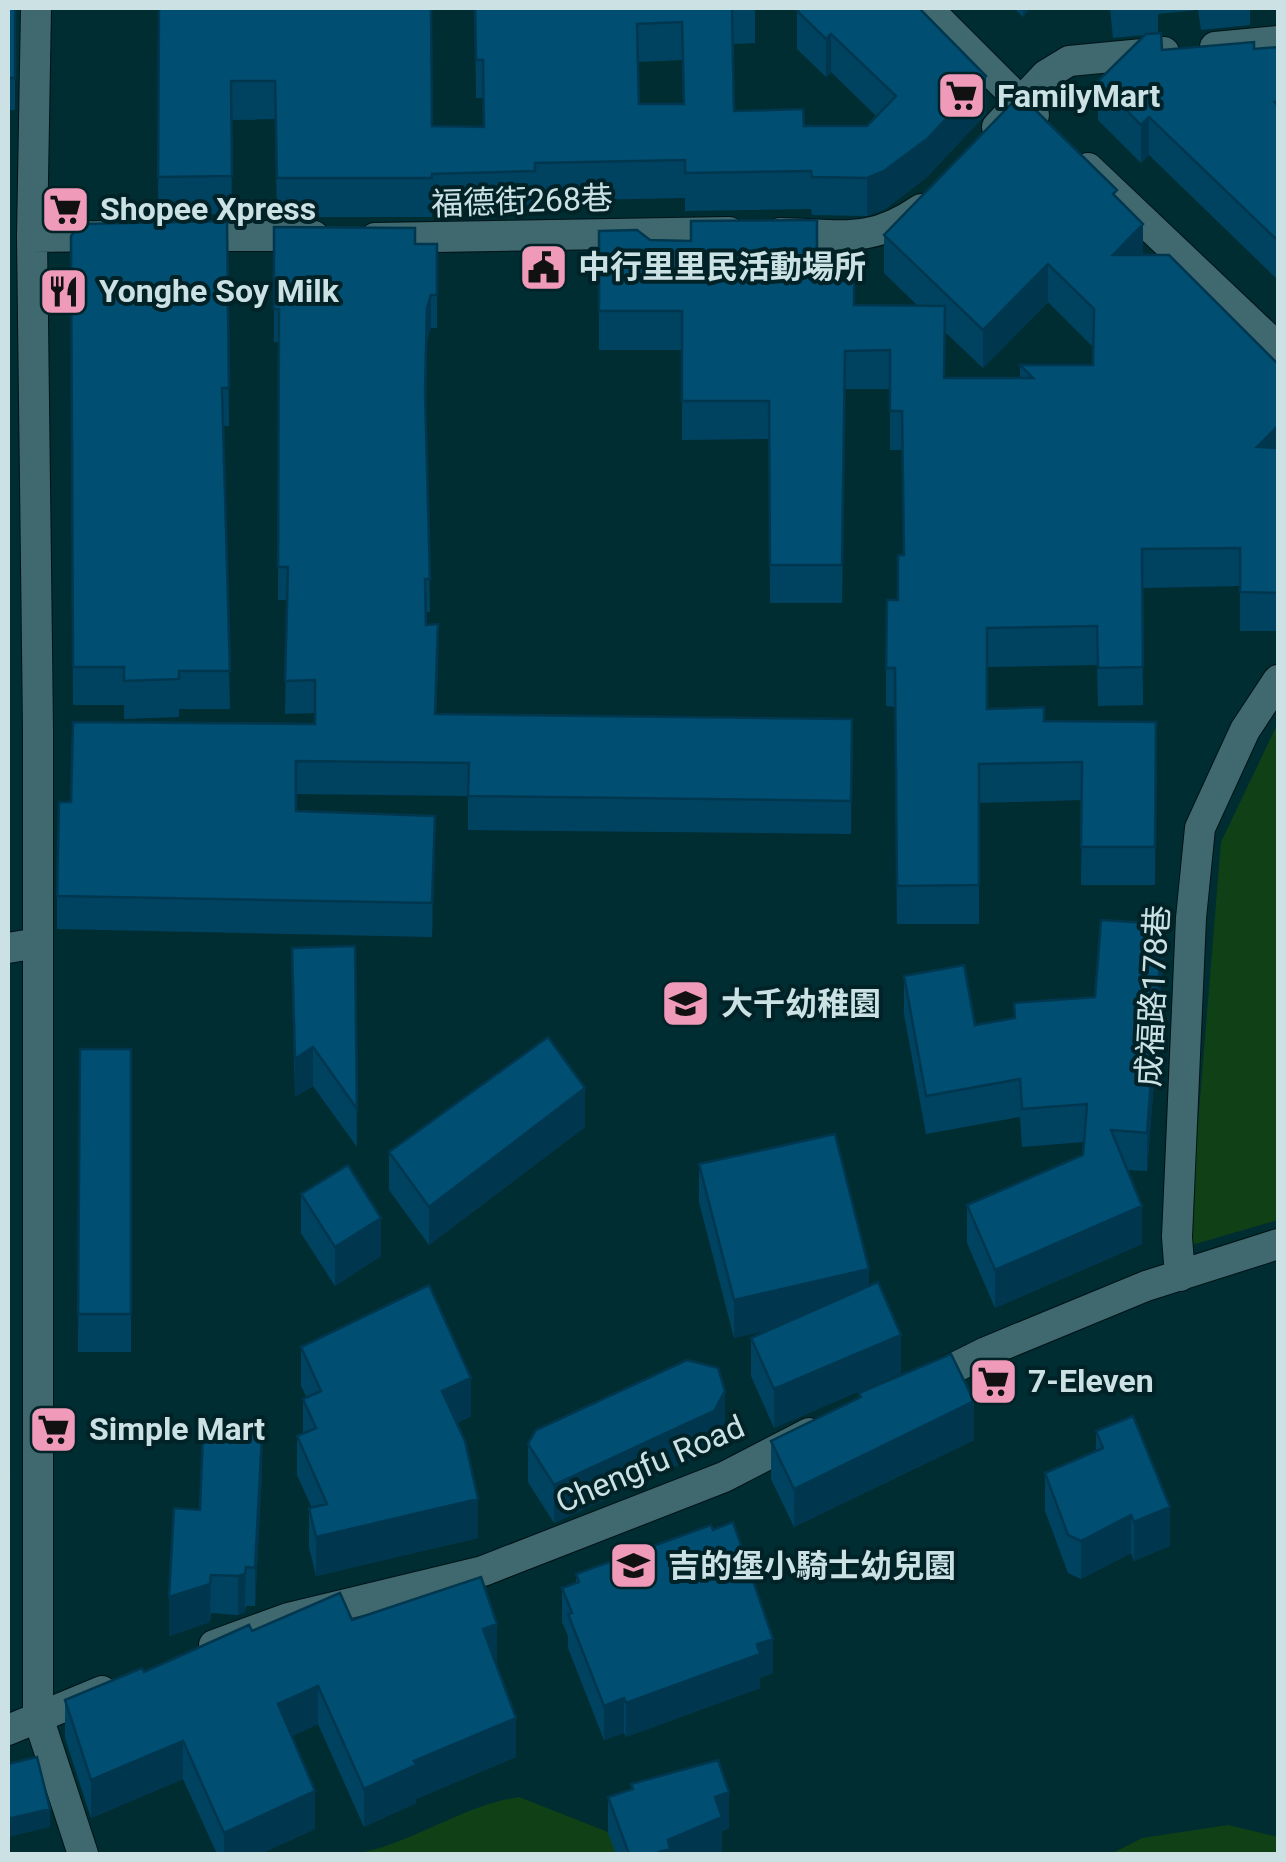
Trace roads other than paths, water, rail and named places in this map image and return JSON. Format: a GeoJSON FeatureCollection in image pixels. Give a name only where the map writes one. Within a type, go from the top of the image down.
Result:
{"type":"FeatureCollection","features":[{"type":"Feature","properties":{"kind":"street"},"geometry":{"type":"LineString","coordinates":[[36,8],[32,237],[38,943],[38,1716],[82,1854]]}},
{"type":"Feature","properties":{"kind":"street"},"geometry":{"type":"LineString","coordinates":[[928,8],[1064,145],[1278,348]]}},
{"type":"Feature","properties":{"kind":"street"},"geometry":{"type":"LineString","coordinates":[[971,156],[1046,75],[1069,61],[1278,41]]}},
{"type":"Feature","properties":{"kind":"street","name":"福德街268巷"},"geometry":{"type":"LineString","coordinates":[[32,237],[456,240],[662,231],[870,235],[889,231],[921,209],[946,182]]}},
{"type":"Feature","properties":{"kind":"street","name":"成福路178巷"},"geometry":{"type":"LineString","coordinates":[[1180,1276],[1177,1236],[1190,938],[1200,828],[1245,730],[1278,680]]}},
{"type":"Feature","properties":{"kind":"street"},"geometry":{"type":"LineString","coordinates":[[8,948],[38,943]]}},
{"type":"Feature","properties":{"kind":"street"},"geometry":{"type":"LineString","coordinates":[[892,1398],[986,1352],[1180,1276],[1278,1244]]}},
{"type":"Feature","properties":{"kind":"street","name":"Chengfu Road"},"geometry":{"type":"LineString","coordinates":[[193,1653],[288,1618],[483,1572],[724,1478],[770,1450],[840,1420]]}},
{"type":"Feature","properties":{"kind":"street"},"geometry":{"type":"LineString","coordinates":[[8,1730],[121,1683]]}},
{"type":"Feature","properties":{"kind":"place","name":"FamilyMart"},"geometry":{"type":"Point","coordinates":[962,96]}},
{"type":"Feature","properties":{"kind":"place","name":"Shopee Xpress"},"geometry":{"type":"Point","coordinates":[65,209]}},
{"type":"Feature","properties":{"kind":"place","name":"中行里里民活動場所"},"geometry":{"type":"Point","coordinates":[543,267]}},
{"type":"Feature","properties":{"kind":"place","name":"Yonghe Soy Milk"},"geometry":{"type":"Point","coordinates":[64,291]}},
{"type":"Feature","properties":{"kind":"place","name":"大千幼稚園"},"geometry":{"type":"Point","coordinates":[686,1004]}},
{"type":"Feature","properties":{"kind":"place","name":"7-Eleven"},"geometry":{"type":"Point","coordinates":[993,1381]}},
{"type":"Feature","properties":{"kind":"place","name":"Simple Mart"},"geometry":{"type":"Point","coordinates":[54,1429]}},
{"type":"Feature","properties":{"kind":"place","name":"吉的堡小騎士幼兒園"},"geometry":{"type":"Point","coordinates":[633,1566]}}]}
